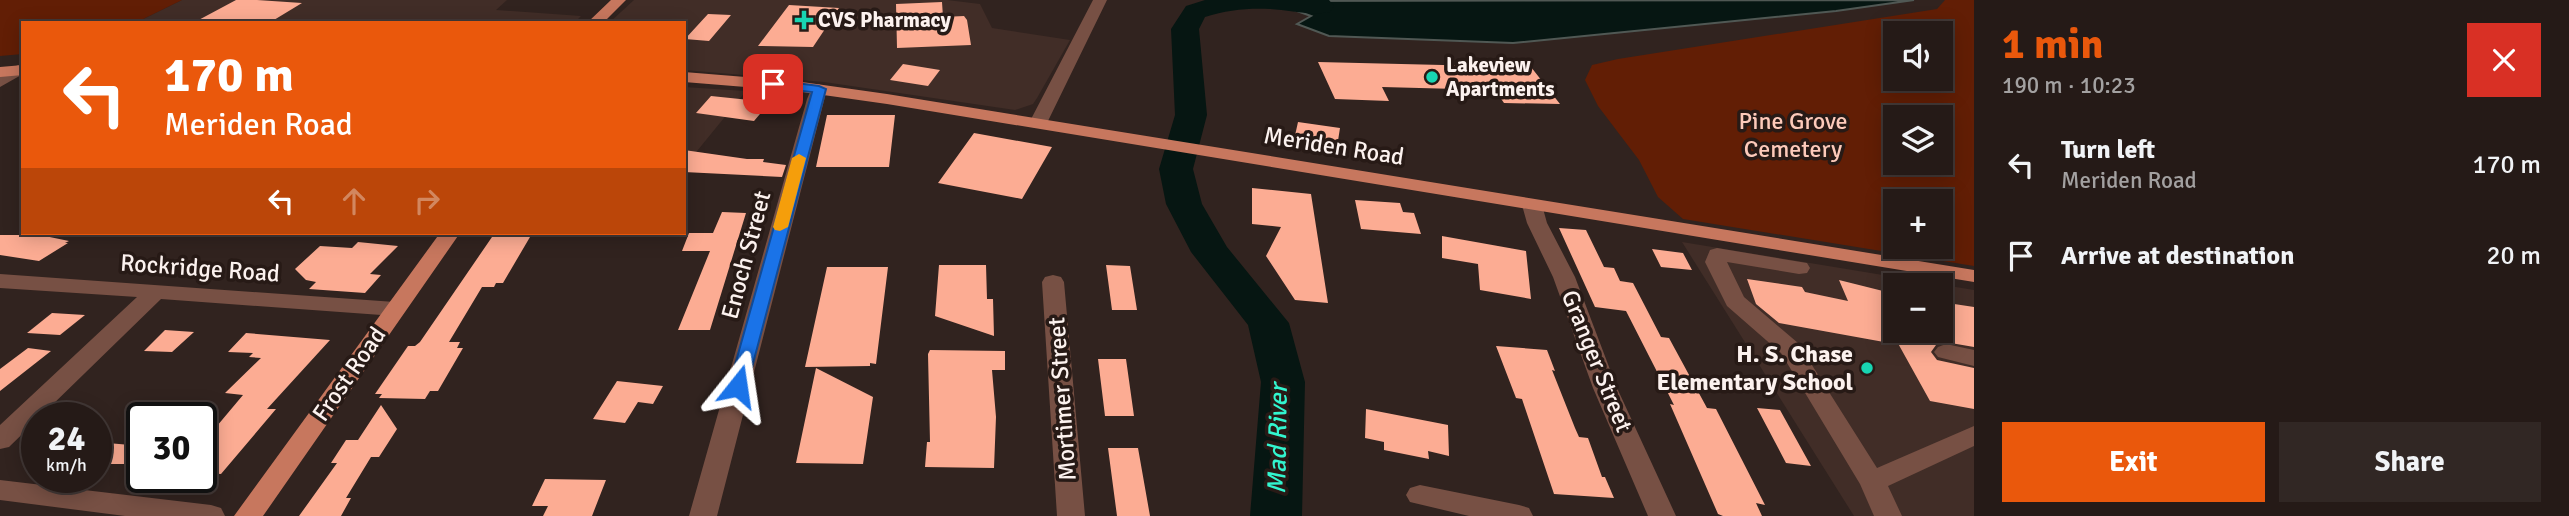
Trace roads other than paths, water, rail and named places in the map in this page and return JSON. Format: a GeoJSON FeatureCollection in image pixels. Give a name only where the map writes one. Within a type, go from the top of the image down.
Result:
{"type":"FeatureCollection","features":[{"type":"Feature","properties":{"kind":"main road"},"geometry":{"type":"LineString","coordinates":[[596,21],[619,0]]}},
{"type":"Feature","properties":{"kind":"main road"},"geometry":{"type":"LineString","coordinates":[[0,72],[20,70]]}},
{"type":"Feature","properties":{"kind":"main road","name":"Meriden Road"},"geometry":{"type":"LineString","coordinates":[[686,77],[819,89],[1974,276]]}},
{"type":"Feature","properties":{"kind":"main road","name":"Frost Road"},"geometry":{"type":"LineString","coordinates":[[248,516],[449,235]]}},
{"type":"Feature","properties":{"kind":"street"},"geometry":{"type":"LineString","coordinates":[[1038,124],[1100,0]]}},
{"type":"Feature","properties":{"kind":"street"},"geometry":{"type":"LineString","coordinates":[[0,82],[20,70]]}},
{"type":"Feature","properties":{"kind":"street","name":"Enoch Street"},"geometry":{"type":"LineString","coordinates":[[703,516],[819,89]]}},
{"type":"Feature","properties":{"kind":"street","name":"Granger Street"},"geometry":{"type":"LineString","coordinates":[[1532,205],[1564,277],[1605,388],[1661,516]]}},
{"type":"Feature","properties":{"kind":"street"},"geometry":{"type":"LineString","coordinates":[[1799,268],[1717,254],[1716,262],[1735,301],[1790,348],[1872,482],[1888,516]]}},
{"type":"Feature","properties":{"kind":"street","name":"Rockridge Road"},"geometry":{"type":"LineString","coordinates":[[0,281],[395,309]]}},
{"type":"Feature","properties":{"kind":"street","name":"Mortimer Street"},"geometry":{"type":"LineString","coordinates":[[1053,282],[1070,516]]}},
{"type":"Feature","properties":{"kind":"street"},"geometry":{"type":"LineString","coordinates":[[0,440],[157,291]]}},
{"type":"Feature","properties":{"kind":"street"},"geometry":{"type":"LineString","coordinates":[[1946,352],[1974,358]]}},
{"type":"Feature","properties":{"kind":"street"},"geometry":{"type":"LineString","coordinates":[[1872,482],[1974,435]]}},
{"type":"Feature","properties":{"kind":"street"},"geometry":{"type":"LineString","coordinates":[[0,490],[211,516]]}},
{"type":"Feature","properties":{"kind":"street"},"geometry":{"type":"LineString","coordinates":[[1420,495],[1519,516]]}},
{"type":"Feature","properties":{"kind":"waterway","name":"Mad River"},"geometry":{"type":"LineString","coordinates":[[1276,516],[1283,382],[1268,323],[1210,252],[1184,204],[1176,169],[1191,115],[1185,29],[1195,12],[1225,2],[1269,1],[1321,6]]}},
{"type":"Feature","properties":{"kind":"place","name":"CVS Pharmacy"},"geometry":{"type":"Point","coordinates":[804,20]}},
{"type":"Feature","properties":{"kind":"place","name":"Lakeview Apartments"},"geometry":{"type":"Point","coordinates":[1432,77]}},
{"type":"Feature","properties":{"kind":"place","name":"H. S. Chase Elementary School"},"geometry":{"type":"Point","coordinates":[1867,368]}},
{"type":"Feature","properties":{"kind":"park label","name":"Pine Grove Cemetery"},"geometry":{"type":"Point","coordinates":[1793,135]}}]}
